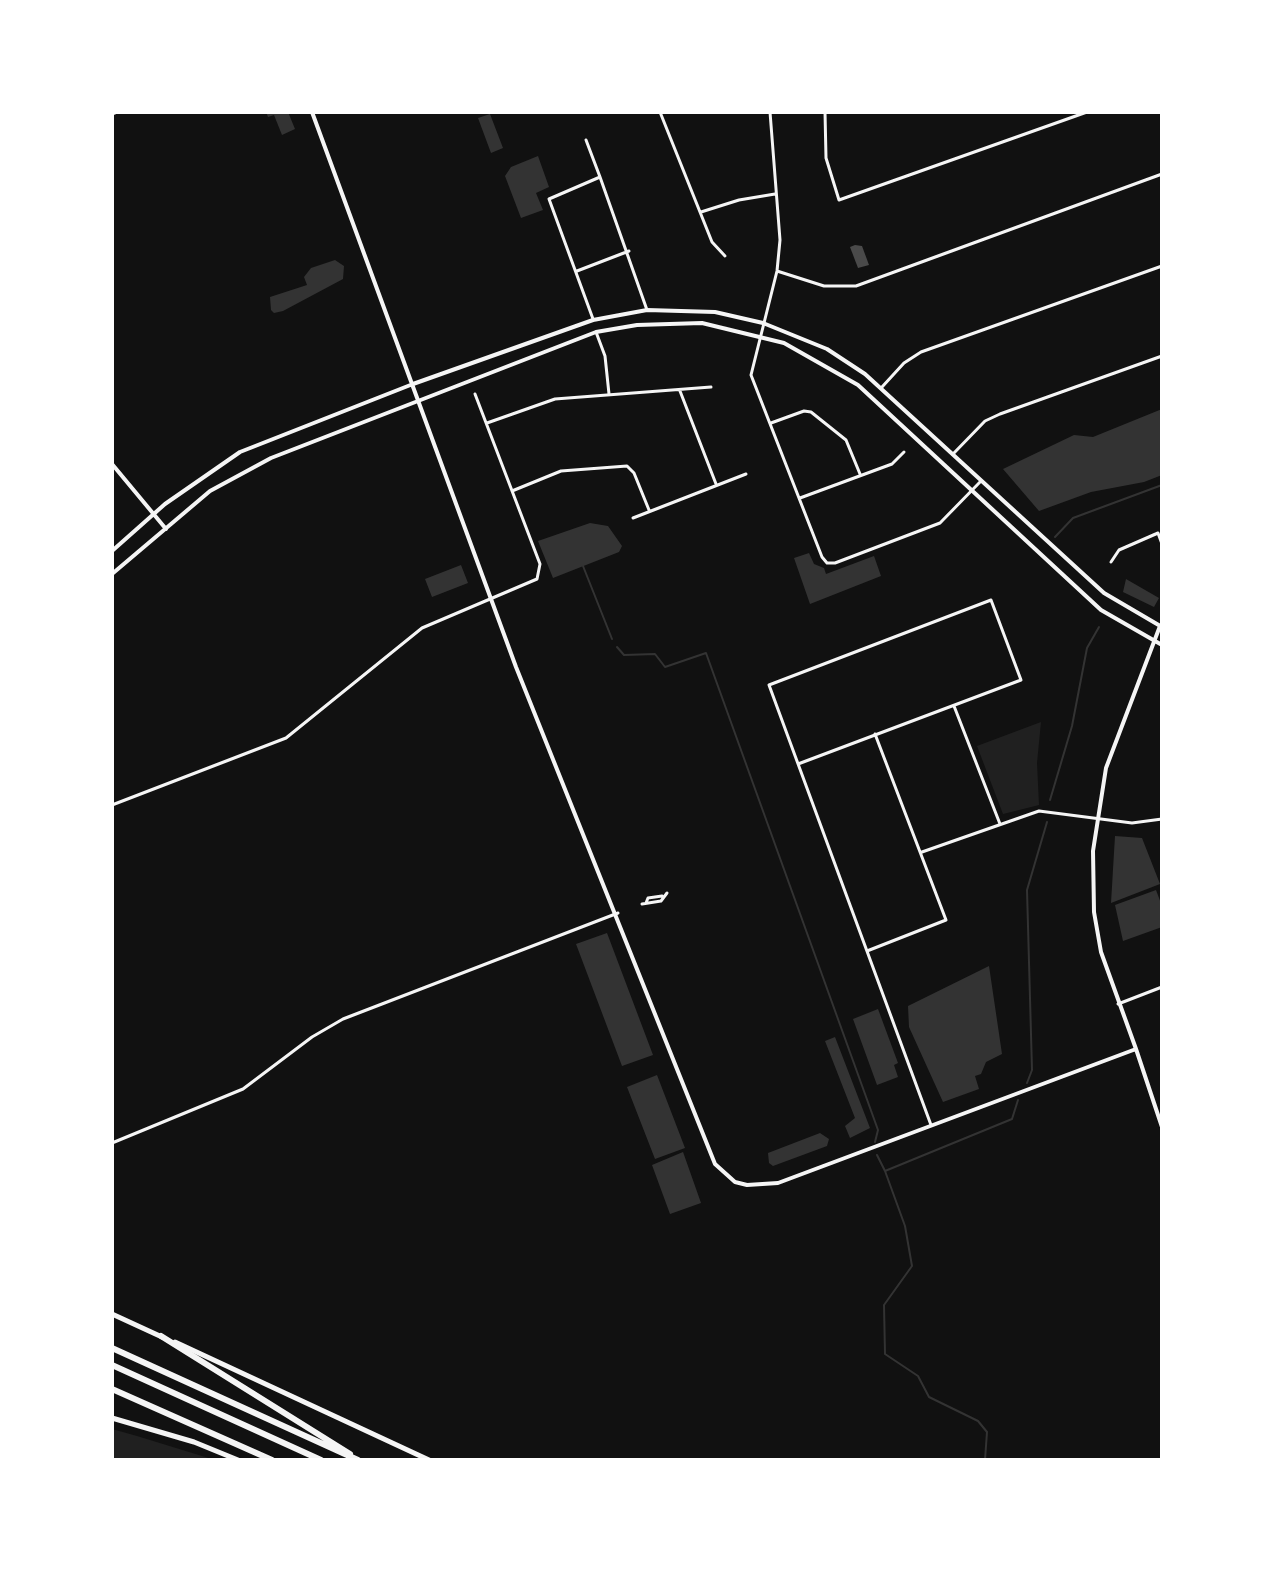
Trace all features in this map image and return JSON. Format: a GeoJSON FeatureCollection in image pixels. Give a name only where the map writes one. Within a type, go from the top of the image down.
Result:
{"type":"FeatureCollection","features":[{"type":"Feature","properties":{"kind":"highway"},"geometry":{"type":"LineString","coordinates":[[161,1336],[359,1460]]}},
{"type":"Feature","properties":{"kind":"highway"},"geometry":{"type":"LineString","coordinates":[[112,1348],[359,1460]]}},
{"type":"Feature","properties":{"kind":"highway"},"geometry":{"type":"LineString","coordinates":[[112,1365],[321,1460]]}},
{"type":"Feature","properties":{"kind":"highway"},"geometry":{"type":"LineString","coordinates":[[112,1389],[272,1460]]}},
{"type":"Feature","properties":{"kind":"main road"},"geometry":{"type":"LineString","coordinates":[[112,1314],[429,1460]]}},
{"type":"Feature","properties":{"kind":"main road"},"geometry":{"type":"LineString","coordinates":[[112,1418],[194,1442],[238,1460]]}},
{"type":"Feature","properties":{"kind":"street"},"geometry":{"type":"LineString","coordinates":[[312,112],[490,597],[618,913],[715,1164],[735,1182],[760,1187],[778,1183],[1136,1049]]}},
{"type":"Feature","properties":{"kind":"street"},"geometry":{"type":"LineString","coordinates":[[660,112],[712,242],[725,256]]}},
{"type":"Feature","properties":{"kind":"street"},"geometry":{"type":"LineString","coordinates":[[770,112],[780,240],[777,271],[751,375],[827,563],[835,563],[940,523],[981,481]]}},
{"type":"Feature","properties":{"kind":"street"},"geometry":{"type":"LineString","coordinates":[[825,112],[826,158],[839,200],[1087,112]]}},
{"type":"Feature","properties":{"kind":"street"},"geometry":{"type":"LineString","coordinates":[[586,140],[629,251],[647,310]]}},
{"type":"Feature","properties":{"kind":"street"},"geometry":{"type":"LineString","coordinates":[[777,271],[824,286],[856,286],[1162,174]]}},
{"type":"Feature","properties":{"kind":"street"},"geometry":{"type":"LineString","coordinates":[[600,177],[549,199],[605,356],[609,394]]}},
{"type":"Feature","properties":{"kind":"street"},"geometry":{"type":"LineString","coordinates":[[700,213],[739,200],[775,194]]}},
{"type":"Feature","properties":{"kind":"street"},"geometry":{"type":"LineString","coordinates":[[576,271],[629,251]]}},
{"type":"Feature","properties":{"kind":"street"},"geometry":{"type":"LineString","coordinates":[[882,387],[904,363],[921,352],[1162,266]]}},
{"type":"Feature","properties":{"kind":"street"},"geometry":{"type":"LineString","coordinates":[[112,551],[212,468],[240,452],[413,384],[593,320],[647,310],[715,312],[763,323],[827,349],[882,387],[1104,593],[1161,626]]}},
{"type":"Feature","properties":{"kind":"street"},"geometry":{"type":"LineString","coordinates":[[112,574],[210,491],[251,467],[596,332],[673,322],[715,325],[759,335],[817,360],[858,385],[971,493],[1101,610],[1162,645]]}},
{"type":"Feature","properties":{"kind":"street"},"geometry":{"type":"LineString","coordinates":[[953,454],[985,421],[1162,356]]}},
{"type":"Feature","properties":{"kind":"street"},"geometry":{"type":"LineString","coordinates":[[487,423],[555,399],[711,387]]}},
{"type":"Feature","properties":{"kind":"street"},"geometry":{"type":"LineString","coordinates":[[680,390],[716,484]]}},
{"type":"Feature","properties":{"kind":"street"},"geometry":{"type":"LineString","coordinates":[[112,805],[286,738],[422,628],[534,581],[540,575],[540,564],[475,394]]}},
{"type":"Feature","properties":{"kind":"street"},"geometry":{"type":"LineString","coordinates":[[771,423],[804,411],[811,412],[840,433],[860,474]]}},
{"type":"Feature","properties":{"kind":"street"},"geometry":{"type":"LineString","coordinates":[[800,498],[892,464],[904,452]]}},
{"type":"Feature","properties":{"kind":"street"},"geometry":{"type":"LineString","coordinates":[[112,464],[166,529]]}},
{"type":"Feature","properties":{"kind":"street"},"geometry":{"type":"LineString","coordinates":[[512,491],[561,471],[627,466],[634,473],[649,510]]}},
{"type":"Feature","properties":{"kind":"street"},"geometry":{"type":"LineString","coordinates":[[633,518],[746,474]]}},
{"type":"Feature","properties":{"kind":"street"},"geometry":{"type":"LineString","coordinates":[[1111,562],[1119,550],[1158,533],[1162,544]]}},
{"type":"Feature","properties":{"kind":"street"},"geometry":{"type":"LineString","coordinates":[[798,764],[1021,680],[991,600],[769,685],[798,764],[932,1127]]}},
{"type":"Feature","properties":{"kind":"street"},"geometry":{"type":"LineString","coordinates":[[1162,619],[1106,768],[1096,818],[1094,912],[1101,952],[1162,1127]]}},
{"type":"Feature","properties":{"kind":"street"},"geometry":{"type":"LineString","coordinates":[[954,706],[1000,824]]}},
{"type":"Feature","properties":{"kind":"street"},"geometry":{"type":"LineString","coordinates":[[867,951],[946,920],[875,734]]}},
{"type":"Feature","properties":{"kind":"street"},"geometry":{"type":"LineString","coordinates":[[921,852],[1039,811],[1145,824],[1162,819]]}},
{"type":"Feature","properties":{"kind":"street"},"geometry":{"type":"LineString","coordinates":[[644,904],[651,905],[665,895]]}},
{"type":"Feature","properties":{"kind":"street"},"geometry":{"type":"LineString","coordinates":[[112,1143],[243,1089],[312,1037],[343,1019],[618,913]]}},
{"type":"Feature","properties":{"kind":"street"},"geometry":{"type":"LineString","coordinates":[[1118,1004],[1162,987]]}},
{"type":"Feature","properties":{"kind":"shaded area"},"geometry":{"type":"Polygon","coordinates":[[[266,112],[288,112],[295,129],[282,135],[274,115],[268,117],[266,112]]]}},
{"type":"Feature","properties":{"kind":"shaded area"},"geometry":{"type":"Polygon","coordinates":[[[490,114],[503,148],[491,153],[478,118],[490,114]]]}},
{"type":"Feature","properties":{"kind":"shaded area"},"geometry":{"type":"Polygon","coordinates":[[[538,156],[549,187],[536,193],[543,210],[521,218],[505,176],[511,167],[538,156]]]}},
{"type":"Feature","properties":{"kind":"shaded area"},"geometry":{"type":"Polygon","coordinates":[[[335,260],[344,266],[343,279],[283,311],[274,313],[271,310],[270,297],[307,285],[304,277],[311,268],[335,260]]]}},
{"type":"Feature","properties":{"kind":"shaded area"},"geometry":{"type":"Polygon","coordinates":[[[1162,409],[1162,475],[1144,482],[1091,492],[1039,511],[1003,469],[1074,435],[1093,437],[1162,409]]]}},
{"type":"Feature","properties":{"kind":"shaded area"},"geometry":{"type":"Polygon","coordinates":[[[590,523],[608,526],[622,546],[619,552],[553,578],[538,541],[590,523]]]}},
{"type":"Feature","properties":{"kind":"shaded area"},"geometry":{"type":"Polygon","coordinates":[[[809,553],[814,564],[824,568],[826,574],[874,556],[881,576],[810,604],[794,558],[809,553]]]}},
{"type":"Feature","properties":{"kind":"shaded area"},"geometry":{"type":"Polygon","coordinates":[[[461,565],[468,583],[432,597],[425,579],[461,565]]]}},
{"type":"Feature","properties":{"kind":"shaded area"},"geometry":{"type":"Polygon","coordinates":[[[1126,579],[1159,598],[1154,607],[1123,592],[1126,579]]]}},
{"type":"Feature","properties":{"kind":"shaded area"},"geometry":{"type":"Polygon","coordinates":[[[1041,722],[1037,763],[1039,805],[1003,814],[977,746],[1041,722]]]}},
{"type":"Feature","properties":{"kind":"shaded area"},"geometry":{"type":"Polygon","coordinates":[[[1115,836],[1142,838],[1160,884],[1111,903],[1115,836]]]}},
{"type":"Feature","properties":{"kind":"shaded area"},"geometry":{"type":"Polygon","coordinates":[[[1156,890],[1162,906],[1162,927],[1123,941],[1115,905],[1156,890]]]}},
{"type":"Feature","properties":{"kind":"shaded area"},"geometry":{"type":"Polygon","coordinates":[[[607,933],[653,1055],[622,1066],[576,944],[607,933]]]}},
{"type":"Feature","properties":{"kind":"shaded area"},"geometry":{"type":"Polygon","coordinates":[[[989,966],[1002,1054],[986,1062],[981,1074],[975,1076],[979,1089],[943,1102],[909,1027],[908,1006],[989,966]]]}},
{"type":"Feature","properties":{"kind":"shaded area"},"geometry":{"type":"Polygon","coordinates":[[[878,1009],[898,1063],[894,1065],[898,1077],[877,1085],[853,1019],[878,1009]]]}},
{"type":"Feature","properties":{"kind":"shaded area"},"geometry":{"type":"Polygon","coordinates":[[[835,1037],[870,1128],[850,1138],[845,1126],[855,1118],[825,1041],[835,1037]]]}},
{"type":"Feature","properties":{"kind":"shaded area"},"geometry":{"type":"Polygon","coordinates":[[[657,1075],[685,1148],[655,1159],[627,1087],[657,1075]]]}},
{"type":"Feature","properties":{"kind":"shaded area"},"geometry":{"type":"Polygon","coordinates":[[[820,1133],[829,1139],[827,1146],[773,1166],[769,1163],[768,1153],[820,1133]]]}},
{"type":"Feature","properties":{"kind":"shaded area"},"geometry":{"type":"Polygon","coordinates":[[[683,1152],[701,1203],[670,1214],[652,1165],[683,1152]]]}},
{"type":"Feature","properties":{"kind":"shaded area"},"geometry":{"type":"Polygon","coordinates":[[[112,1429],[137,1436],[215,1460],[112,1460],[112,1429]]]}},
{"type":"Feature","properties":{"kind":"building"},"geometry":{"type":"Polygon","coordinates":[[[862,246],[869,265],[858,268],[850,247],[862,246]]]}},
{"type":"Feature","properties":{"kind":"waterway"},"geometry":{"type":"LineString","coordinates":[[1055,537],[1073,518],[1162,485]]}},
{"type":"Feature","properties":{"kind":"waterway"},"geometry":{"type":"LineString","coordinates":[[583,566],[612,639]]}},
{"type":"Feature","properties":{"kind":"waterway"},"geometry":{"type":"LineString","coordinates":[[1050,800],[1072,726],[1087,648],[1099,627]]}},
{"type":"Feature","properties":{"kind":"waterway"},"geometry":{"type":"LineString","coordinates":[[617,647],[624,655],[655,654],[665,667],[706,653],[878,1130],[875,1142]]}},
{"type":"Feature","properties":{"kind":"waterway"},"geometry":{"type":"LineString","coordinates":[[1027,1083],[1032,1070],[1027,890],[1047,822]]}},
{"type":"Feature","properties":{"kind":"waterway"},"geometry":{"type":"LineString","coordinates":[[985,1460],[987,1432],[978,1421],[929,1397],[918,1376],[885,1354],[884,1305],[912,1266],[905,1226],[885,1171],[1012,1119],[1018,1100]]}},
{"type":"Feature","properties":{"kind":"waterway"},"geometry":{"type":"LineString","coordinates":[[877,1155],[885,1171]]}}]}
